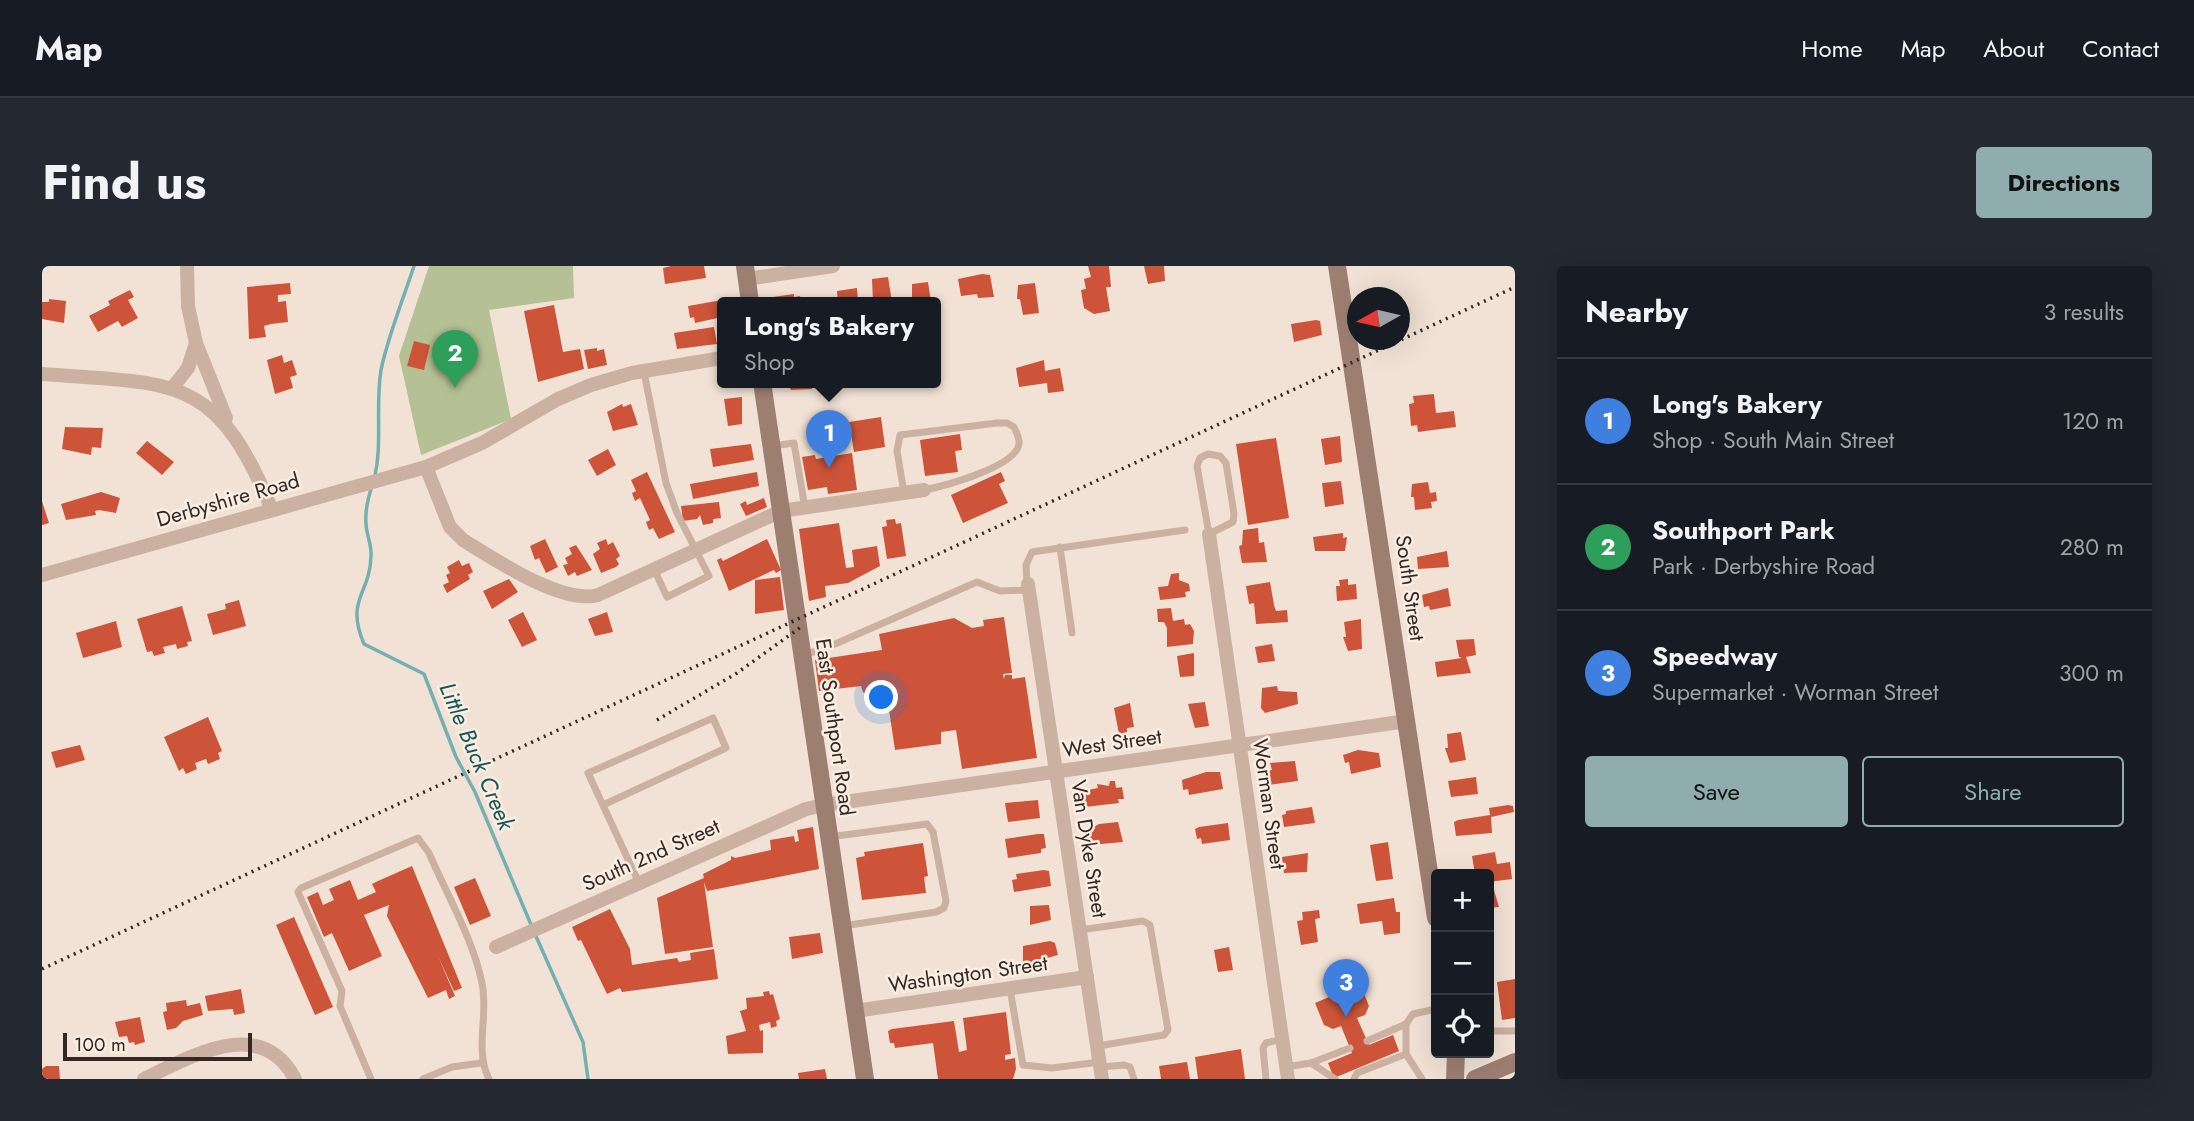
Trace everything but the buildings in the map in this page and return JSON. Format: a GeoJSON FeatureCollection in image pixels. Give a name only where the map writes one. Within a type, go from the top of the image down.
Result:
{"type":"FeatureCollection","features":[{"type":"Feature","properties":{"kind":"main road","name":"South Street"},"geometry":{"type":"LineString","coordinates":[[1337,266],[1431,884]]}},
{"type":"Feature","properties":{"kind":"main road"},"geometry":{"type":"LineString","coordinates":[[746,272],[749,297]]}},
{"type":"Feature","properties":{"kind":"main road","name":"East Southport Road"},"geometry":{"type":"LineString","coordinates":[[763,388],[865,1079]]}},
{"type":"Feature","properties":{"kind":"main road"},"geometry":{"type":"LineString","coordinates":[[1455,1079],[1456,1058]]}},
{"type":"Feature","properties":{"kind":"main road"},"geometry":{"type":"LineString","coordinates":[[1475,1079],[1515,1062]]}},
{"type":"Feature","properties":{"kind":"street"},"geometry":{"type":"LineString","coordinates":[[187,266],[188,306],[196,343],[232,432]]}},
{"type":"Feature","properties":{"kind":"street"},"geometry":{"type":"LineString","coordinates":[[746,272],[833,266]]}},
{"type":"Feature","properties":{"kind":"street"},"geometry":{"type":"LineString","coordinates":[[166,385],[188,368],[196,343]]}},
{"type":"Feature","properties":{"kind":"street","name":"Derbyshire Road"},"geometry":{"type":"LineString","coordinates":[[42,575],[271,508],[426,467],[482,443],[580,389],[644,371],[717,359]]}},
{"type":"Feature","properties":{"kind":"street"},"geometry":{"type":"LineString","coordinates":[[42,374],[166,385],[210,409],[232,432],[253,464],[271,508]]}},
{"type":"Feature","properties":{"kind":"street"},"geometry":{"type":"LineString","coordinates":[[426,467],[450,527],[465,542],[566,596],[587,598],[781,511],[924,490]]}},
{"type":"Feature","properties":{"kind":"street","name":"Worman Street"},"geometry":{"type":"LineString","coordinates":[[1209,534],[1287,1073]]}},
{"type":"Feature","properties":{"kind":"street","name":"Van Dyke Street"},"geometry":{"type":"LineString","coordinates":[[1028,587],[1101,1069]]}},
{"type":"Feature","properties":{"kind":"street","name":"West Street"},"geometry":{"type":"LineString","coordinates":[[824,804],[1407,720]]}},
{"type":"Feature","properties":{"kind":"street","name":"South 2nd Street"},"geometry":{"type":"LineString","coordinates":[[496,947],[806,809],[824,804]]}},
{"type":"Feature","properties":{"kind":"street","name":"Washington Street"},"geometry":{"type":"LineString","coordinates":[[855,1011],[1087,977]]}},
{"type":"Feature","properties":{"kind":"street"},"geometry":{"type":"LineString","coordinates":[[144,1079],[205,1050],[228,1045],[268,1051],[282,1061],[295,1079]]}},
{"type":"Feature","properties":{"kind":"lane"},"geometry":{"type":"LineString","coordinates":[[644,371],[666,483],[709,576],[667,597],[654,569]]}},
{"type":"Feature","properties":{"kind":"lane"},"geometry":{"type":"LineString","coordinates":[[904,493],[897,451],[900,435],[997,423],[1007,423],[1014,427],[1019,443],[1016,452],[1006,460],[965,479],[924,490]]}},
{"type":"Feature","properties":{"kind":"lane"},"geometry":{"type":"LineString","coordinates":[[771,446],[794,443],[805,508]]}},
{"type":"Feature","properties":{"kind":"lane"},"geometry":{"type":"LineString","coordinates":[[1214,454],[1226,463],[1234,514],[1233,522],[1209,534],[1197,466],[1200,458],[1214,454]]}},
{"type":"Feature","properties":{"kind":"lane"},"geometry":{"type":"LineString","coordinates":[[802,655],[819,651],[977,582],[1000,591],[1028,587],[1028,556],[1032,552],[1185,530]]}},
{"type":"Feature","properties":{"kind":"lane"},"geometry":{"type":"LineString","coordinates":[[1060,547],[1072,633]]}},
{"type":"Feature","properties":{"kind":"lane"},"geometry":{"type":"LineString","coordinates":[[603,805],[726,748],[713,718],[588,773],[603,805],[640,883]]}},
{"type":"Feature","properties":{"kind":"lane"},"geometry":{"type":"LineString","coordinates":[[829,837],[927,824],[933,832],[946,901],[944,908],[936,912],[842,926]]}},
{"type":"Feature","properties":{"kind":"lane"},"geometry":{"type":"LineString","coordinates":[[371,1079],[340,1006],[342,991],[298,892],[301,888],[418,838],[429,853],[478,965],[485,998],[481,1063],[489,1079]]}},
{"type":"Feature","properties":{"kind":"lane"},"geometry":{"type":"LineString","coordinates":[[1080,930],[1143,921],[1150,925],[1168,1030],[1164,1035],[1098,1046]]}},
{"type":"Feature","properties":{"kind":"lane"},"geometry":{"type":"LineString","coordinates":[[1010,989],[1023,1065],[1101,1069],[1124,1065],[1130,1067],[1135,1079]]}},
{"type":"Feature","properties":{"kind":"lane"},"geometry":{"type":"LineString","coordinates":[[1368,1042],[1406,1024],[1413,1014],[1431,1010]]}},
{"type":"Feature","properties":{"kind":"lane"},"geometry":{"type":"LineString","coordinates":[[1406,1024],[1406,1054],[1422,1079]]}},
{"type":"Feature","properties":{"kind":"lane"},"geometry":{"type":"LineString","coordinates":[[1494,1031],[1515,1031]]}},
{"type":"Feature","properties":{"kind":"lane"},"geometry":{"type":"LineString","coordinates":[[1266,1079],[1263,1048],[1266,1043],[1282,1039]]}},
{"type":"Feature","properties":{"kind":"lane"},"geometry":{"type":"LineString","coordinates":[[1287,1073],[1350,1048]]}},
{"type":"Feature","properties":{"kind":"lane"},"geometry":{"type":"LineString","coordinates":[[1349,1077],[1362,1068],[1392,1056],[1406,1054]]}},
{"type":"Feature","properties":{"kind":"lane"},"geometry":{"type":"LineString","coordinates":[[424,1079],[452,1066],[481,1063]]}},
{"type":"Feature","properties":{"kind":"lane"},"geometry":{"type":"LineString","coordinates":[[1311,1063],[1335,1079]]}},
{"type":"Feature","properties":{"kind":"green space"},"geometry":{"type":"Polygon","coordinates":[[[429,266],[573,266],[574,298],[489,310],[511,419],[421,455],[399,356],[429,266]]]}},
{"type":"Feature","properties":{"kind":"waterway","name":"Little Buck Creek"},"geometry":{"type":"LineString","coordinates":[[374,479],[378,453],[381,370],[414,266]]}},
{"type":"Feature","properties":{"kind":"waterway","name":"Little Buck Creek"},"geometry":{"type":"LineString","coordinates":[[372,486],[366,518],[371,552],[370,569],[357,617],[364,644],[424,674],[456,757],[475,792],[532,927]]}},
{"type":"Feature","properties":{"kind":"waterway","name":"Little Buck Creek"},"geometry":{"type":"LineString","coordinates":[[535,934],[583,1042],[588,1079]]}},
{"type":"Feature","properties":{"kind":"railway"},"geometry":{"type":"LineString","coordinates":[[42,969],[1515,287]]}},
{"type":"Feature","properties":{"kind":"railway"},"geometry":{"type":"LineString","coordinates":[[657,720],[737,673],[801,627]]}},
{"type":"Feature","properties":{"kind":"place","name":"Southport Park"},"geometry":{"type":"Point","coordinates":[455,388]}},
{"type":"Feature","properties":{"kind":"place","name":"Long's Bakery"},"geometry":{"type":"Point","coordinates":[829,468]}},
{"type":"Feature","properties":{"kind":"place","name":"Speedway"},"geometry":{"type":"Point","coordinates":[1346,1017]}}]}
